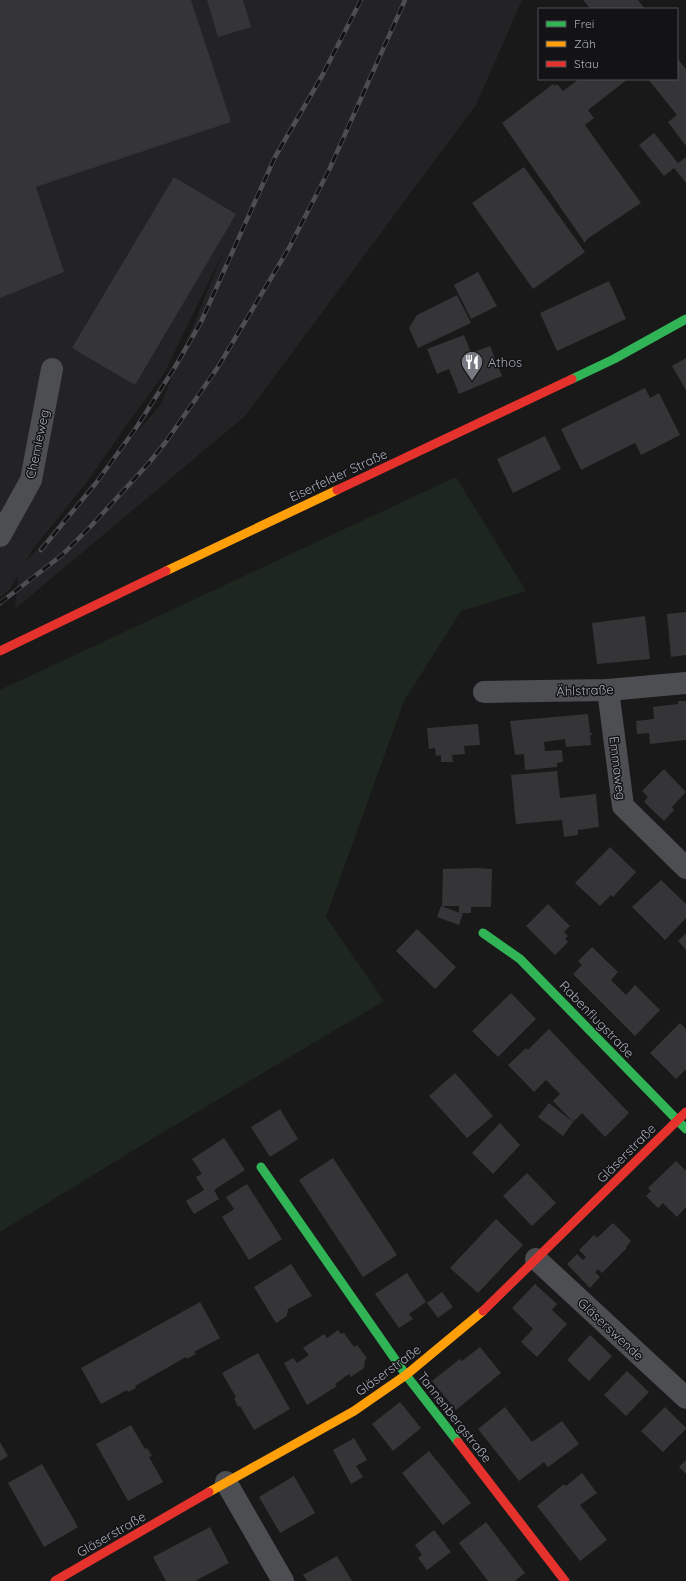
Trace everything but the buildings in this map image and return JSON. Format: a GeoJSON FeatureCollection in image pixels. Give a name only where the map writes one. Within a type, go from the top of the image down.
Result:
{"type":"FeatureCollection","features":[{"type":"Feature","properties":{"kind":"street","name":"Eiserfelder Straße"},"geometry":{"type":"LineString","coordinates":[[0,651],[614,359],[686,319]]}},
{"type":"Feature","properties":{"kind":"street","name":"Chemieweg"},"geometry":{"type":"LineString","coordinates":[[0,536],[31,480],[52,369]]}},
{"type":"Feature","properties":{"kind":"street","name":"Ählstraße"},"geometry":{"type":"LineString","coordinates":[[484,692],[608,690],[686,682]]}},
{"type":"Feature","properties":{"kind":"street","name":"Emmaweg"},"geometry":{"type":"LineString","coordinates":[[608,690],[623,806],[686,868]]}},
{"type":"Feature","properties":{"kind":"street","name":"Rabenflugstraße"},"geometry":{"type":"LineString","coordinates":[[483,933],[520,959],[686,1129]]}},
{"type":"Feature","properties":{"kind":"street","name":"Gläserstraße"},"geometry":{"type":"LineString","coordinates":[[55,1581],[226,1482],[354,1411],[406,1375],[480,1313],[686,1112]]}},
{"type":"Feature","properties":{"kind":"street","name":"Tannenbergstraße"},"geometry":{"type":"LineString","coordinates":[[261,1167],[406,1375],[565,1581]]}},
{"type":"Feature","properties":{"kind":"street","name":"Gläserswende"},"geometry":{"type":"LineString","coordinates":[[536,1259],[686,1398]]}},
{"type":"Feature","properties":{"kind":"street"},"geometry":{"type":"LineString","coordinates":[[226,1482],[283,1581]]}},
{"type":"Feature","properties":{"kind":"shaded area"},"geometry":{"type":"Polygon","coordinates":[[[0,0],[522,0],[476,105],[245,416],[15,609],[18,576],[9,590],[0,597],[0,0]],[[225,248],[164,374],[87,482],[33,549],[25,563],[161,404],[225,248]]]}},
{"type":"Feature","properties":{"kind":"shaded area"},"geometry":{"type":"Polygon","coordinates":[[[456,477],[526,591],[461,611],[404,701],[326,917],[384,1001],[157,1136],[0,1232],[0,690],[456,477]]]}},
{"type":"Feature","properties":{"kind":"railway"},"geometry":{"type":"LineString","coordinates":[[41,550],[96,483],[136,428],[175,367],[201,322],[275,157],[322,76],[361,0]]}},
{"type":"Feature","properties":{"kind":"railway"},"geometry":{"type":"LineString","coordinates":[[0,603],[62,555],[91,526],[148,464],[165,443],[218,367],[289,248],[329,170],[405,0]]}},
{"type":"Feature","properties":{"kind":"traffic: fast"},"geometry":{"type":"LineString","coordinates":[[572,379],[614,359],[686,319]]}},
{"type":"Feature","properties":{"kind":"traffic: fast"},"geometry":{"type":"LineString","coordinates":[[483,933],[520,959],[686,1129]]}},
{"type":"Feature","properties":{"kind":"traffic: fast"},"geometry":{"type":"LineString","coordinates":[[261,1167],[406,1375],[458,1442]]}},
{"type":"Feature","properties":{"kind":"traffic: slow"},"geometry":{"type":"LineString","coordinates":[[166,571],[337,490]]}},
{"type":"Feature","properties":{"kind":"traffic: slow"},"geometry":{"type":"LineString","coordinates":[[209,1492],[354,1411],[406,1375],[483,1311]]}},
{"type":"Feature","properties":{"kind":"traffic: jam"},"geometry":{"type":"LineString","coordinates":[[337,490],[572,379]]}},
{"type":"Feature","properties":{"kind":"traffic: jam"},"geometry":{"type":"LineString","coordinates":[[0,651],[166,571]]}},
{"type":"Feature","properties":{"kind":"traffic: jam"},"geometry":{"type":"LineString","coordinates":[[483,1311],[686,1112]]}},
{"type":"Feature","properties":{"kind":"traffic: jam"},"geometry":{"type":"LineString","coordinates":[[458,1442],[565,1581]]}},
{"type":"Feature","properties":{"kind":"traffic: jam"},"geometry":{"type":"LineString","coordinates":[[55,1581],[209,1492]]}},
{"type":"Feature","properties":{"kind":"place","name":"Athos"},"geometry":{"type":"Point","coordinates":[472,382]}}]}
